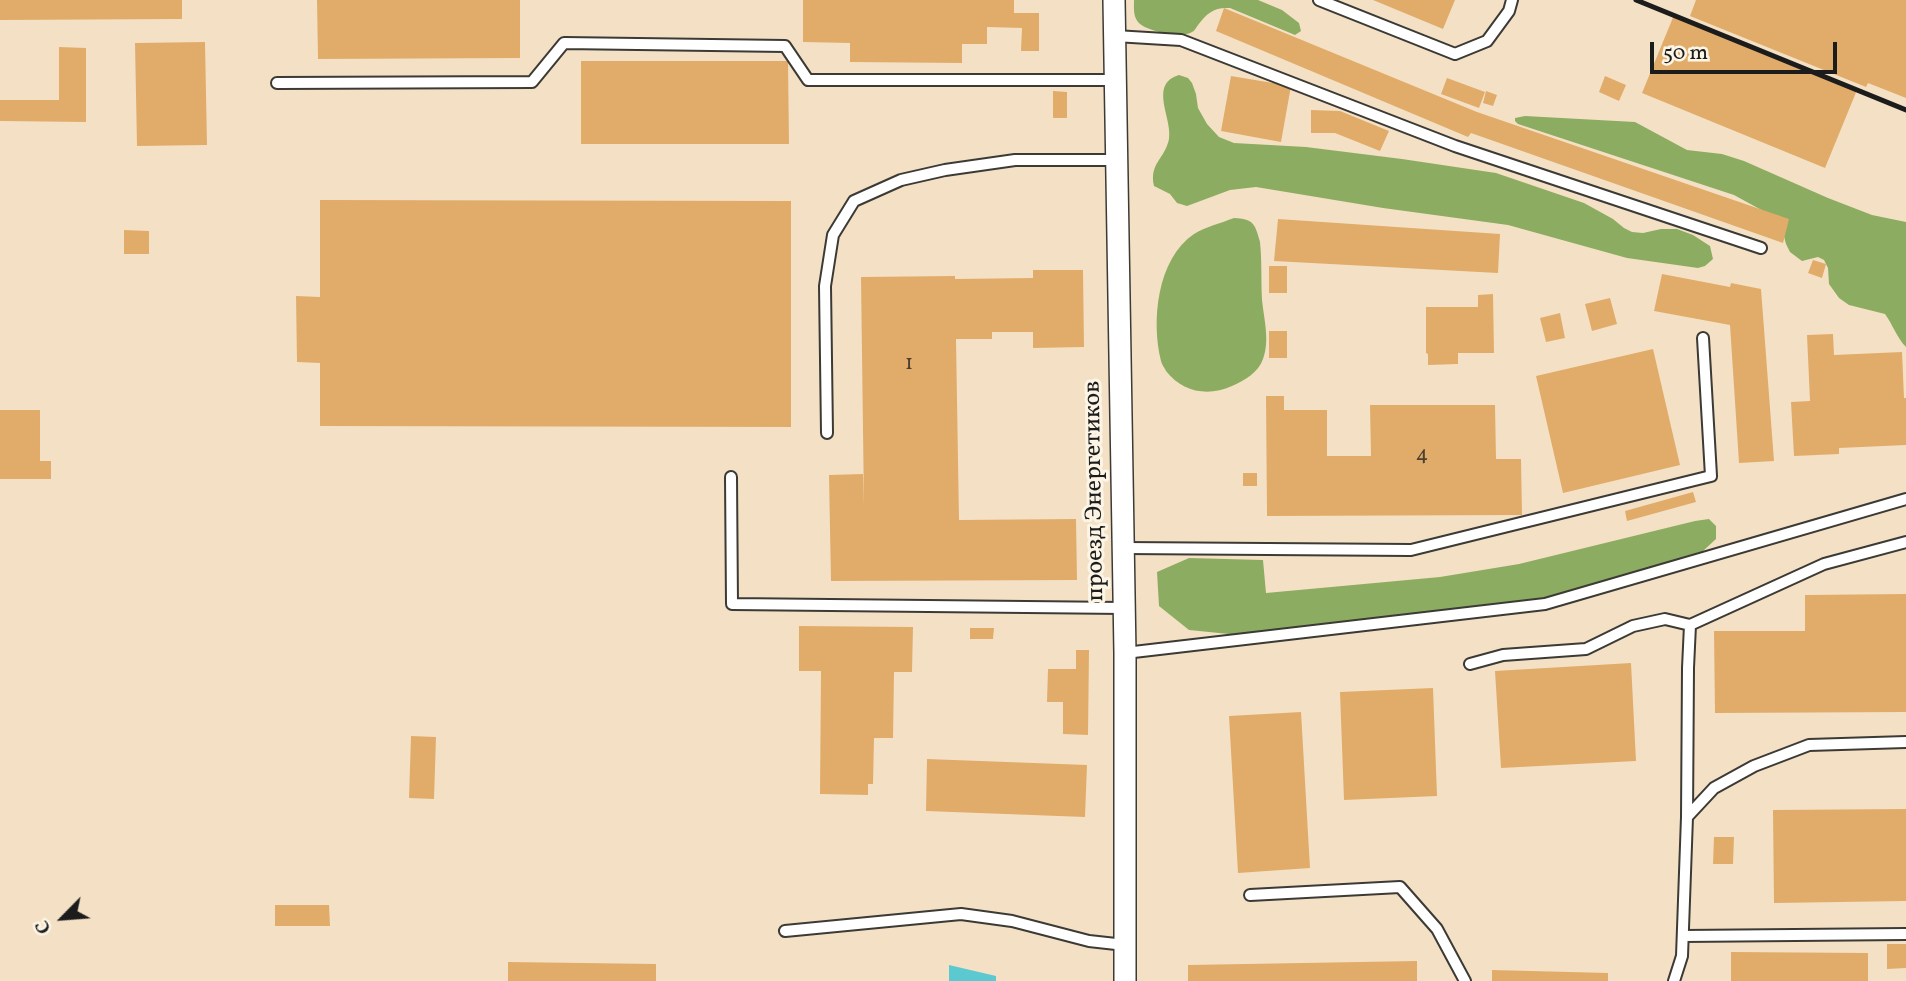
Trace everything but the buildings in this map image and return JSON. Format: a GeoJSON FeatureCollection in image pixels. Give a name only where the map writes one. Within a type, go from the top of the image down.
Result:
{"type":"FeatureCollection","features":[{"type":"Feature","properties":{"kind":"street","name":"проезд Энергетиков"},"geometry":{"type":"LineString","coordinates":[[1114,0],[1125,653],[1125,981]]}},
{"type":"Feature","properties":{"kind":"lane"},"geometry":{"type":"LineString","coordinates":[[1319,0],[1455,54],[1488,41],[1509,11],[1512,0]]}},
{"type":"Feature","properties":{"kind":"lane"},"geometry":{"type":"LineString","coordinates":[[1115,36],[1181,40],[1455,146],[1761,248]]}},
{"type":"Feature","properties":{"kind":"lane"},"geometry":{"type":"LineString","coordinates":[[277,83],[532,82],[564,43],[785,46],[808,80],[1115,80]]}},
{"type":"Feature","properties":{"kind":"lane"},"geometry":{"type":"LineString","coordinates":[[827,433],[825,286],[833,235],[855,201],[901,180],[945,170],[1015,160],[1116,160]]}},
{"type":"Feature","properties":{"kind":"lane"},"geometry":{"type":"LineString","coordinates":[[1123,548],[1412,550],[1711,476],[1703,338]]}},
{"type":"Feature","properties":{"kind":"lane"},"geometry":{"type":"LineString","coordinates":[[732,477],[732,604],[1124,608]]}},
{"type":"Feature","properties":{"kind":"lane"},"geometry":{"type":"LineString","coordinates":[[1125,653],[1545,604],[1906,499]]}},
{"type":"Feature","properties":{"kind":"lane"},"geometry":{"type":"LineString","coordinates":[[1470,664],[1503,656],[1586,649],[1633,626],[1665,620],[1690,625],[1824,564],[1906,542]]}},
{"type":"Feature","properties":{"kind":"lane"},"geometry":{"type":"LineString","coordinates":[[1674,981],[1682,956],[1683,936],[1688,817],[1690,625]]}},
{"type":"Feature","properties":{"kind":"lane"},"geometry":{"type":"LineString","coordinates":[[1688,817],[1713,788],[1755,766],[1809,746],[1906,742]]}},
{"type":"Feature","properties":{"kind":"lane"},"geometry":{"type":"LineString","coordinates":[[1250,895],[1400,887],[1437,929],[1465,981]]}},
{"type":"Feature","properties":{"kind":"lane"},"geometry":{"type":"LineString","coordinates":[[785,931],[961,914],[1012,921],[1089,941],[1125,945]]}},
{"type":"Feature","properties":{"kind":"lane"},"geometry":{"type":"LineString","coordinates":[[1683,936],[1906,934]]}},
{"type":"Feature","properties":{"kind":"green space"},"geometry":{"type":"Polygon","coordinates":[[[1134,0],[1258,0],[1282,10],[1299,23],[1301,31],[1295,35],[1230,8],[1224,8],[1208,14],[1190,33],[1163,33],[1138,22],[1134,0]]]}},
{"type":"Feature","properties":{"kind":"green space"},"geometry":{"type":"Polygon","coordinates":[[[1179,75],[1188,78],[1192,83],[1198,108],[1207,124],[1219,137],[1234,143],[1306,147],[1496,173],[1584,203],[1632,232],[1677,229],[1693,235],[1710,246],[1713,259],[1698,268],[1627,258],[1508,225],[1256,187],[1230,190],[1187,206],[1177,203],[1170,194],[1154,186],[1153,178],[1155,166],[1169,139],[1163,94],[1165,86],[1179,75]]]}},
{"type":"Feature","properties":{"kind":"green space"},"geometry":{"type":"Polygon","coordinates":[[[1525,116],[1635,122],[1687,150],[1722,154],[1744,161],[1872,215],[1906,222],[1906,347],[1885,314],[1849,305],[1839,298],[1829,284],[1828,268],[1824,260],[1818,257],[1802,261],[1790,252],[1776,218],[1734,195],[1515,121],[1515,118],[1525,116]]]}},
{"type":"Feature","properties":{"kind":"green space"},"geometry":{"type":"Polygon","coordinates":[[[1234,218],[1252,223],[1260,242],[1265,352],[1258,368],[1250,376],[1232,386],[1205,392],[1180,384],[1172,378],[1161,362],[1157,328],[1160,292],[1172,259],[1182,245],[1194,234],[1234,218]]]}},
{"type":"Feature","properties":{"kind":"green space"},"geometry":{"type":"Polygon","coordinates":[[[1709,519],[1716,526],[1716,539],[1703,551],[1538,601],[1239,635],[1189,630],[1159,606],[1157,572],[1189,558],[1263,560],[1266,593],[1440,577],[1519,564],[1709,519]]]}},
{"type":"Feature","properties":{"kind":"water"},"geometry":{"type":"Polygon","coordinates":[[[949,965],[996,976],[996,981],[949,981],[949,965]]]}},
{"type":"Feature","properties":{"kind":"railway"},"geometry":{"type":"LineString","coordinates":[[1636,0],[1906,110]]}}]}
